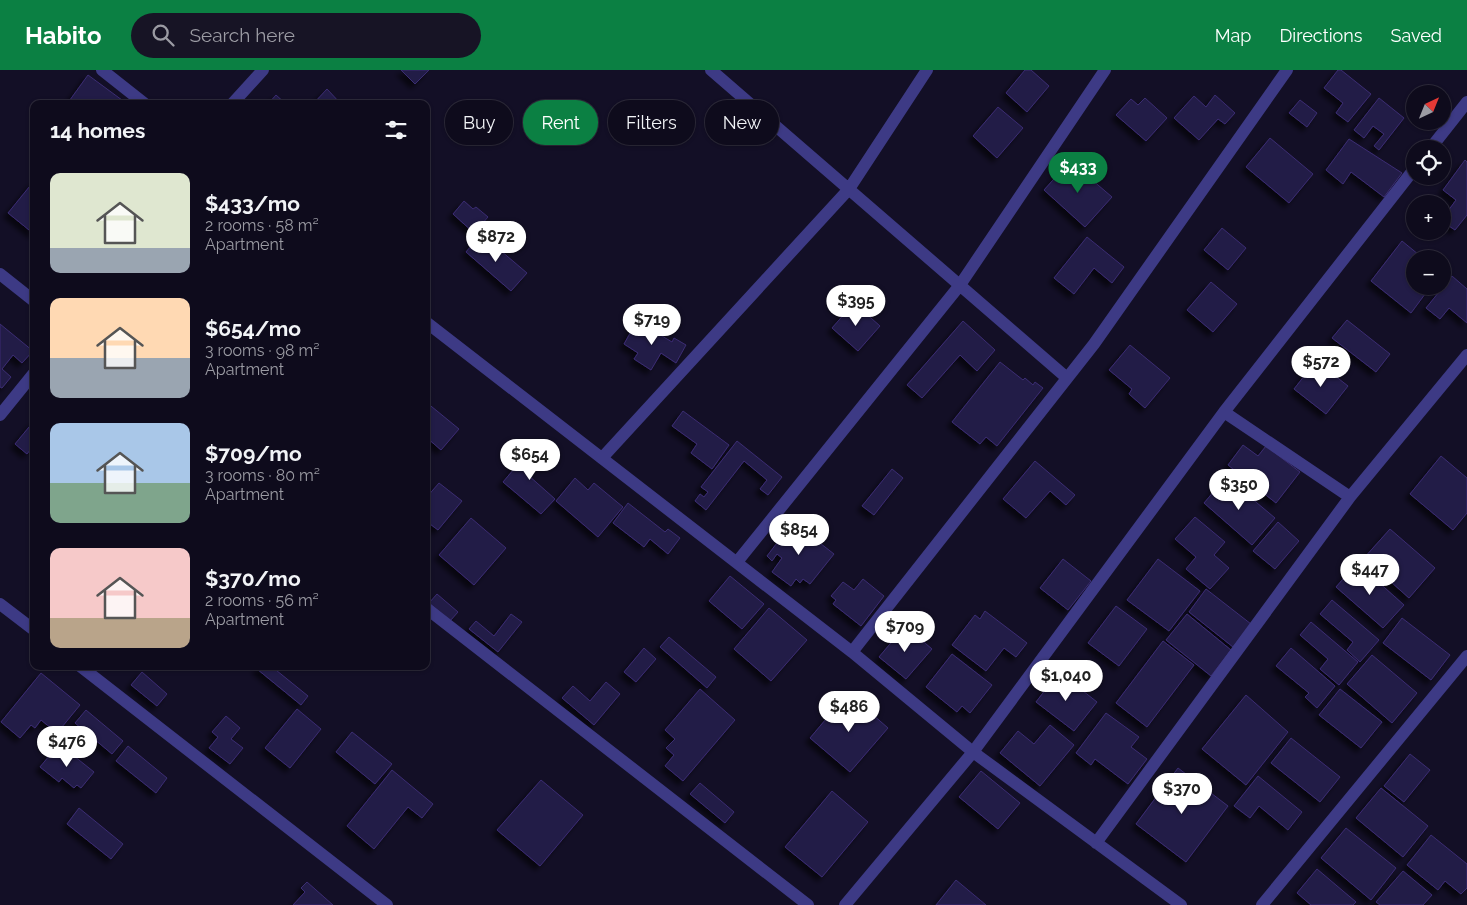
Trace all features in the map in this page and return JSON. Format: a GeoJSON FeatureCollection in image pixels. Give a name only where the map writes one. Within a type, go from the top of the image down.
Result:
{"type":"FeatureCollection","features":[{"type":"Feature","properties":{"kind":"street"},"geometry":{"type":"LineString","coordinates":[[102,70],[140,100]]}},
{"type":"Feature","properties":{"kind":"street"},"geometry":{"type":"LineString","coordinates":[[236,100],[263,70]]}},
{"type":"Feature","properties":{"kind":"street"},"geometry":{"type":"LineString","coordinates":[[711,70],[1067,378]]}},
{"type":"Feature","properties":{"kind":"street"},"geometry":{"type":"LineString","coordinates":[[602,458],[848,189],[927,70]]}},
{"type":"Feature","properties":{"kind":"street"},"geometry":{"type":"LineString","coordinates":[[737,562],[960,285],[1105,70]]}},
{"type":"Feature","properties":{"kind":"street"},"geometry":{"type":"LineString","coordinates":[[852,652],[1094,344],[1287,70]]}},
{"type":"Feature","properties":{"kind":"street"},"geometry":{"type":"LineString","coordinates":[[1437,140],[1467,102]]}},
{"type":"Feature","properties":{"kind":"street"},"geometry":{"type":"LineString","coordinates":[[844,905],[973,752],[1224,412],[1406,179]]}},
{"type":"Feature","properties":{"kind":"street"},"geometry":{"type":"LineString","coordinates":[[0,274],[30,298]]}},
{"type":"Feature","properties":{"kind":"street"},"geometry":{"type":"LineString","coordinates":[[430,325],[852,652],[973,752],[1181,905]]}},
{"type":"Feature","properties":{"kind":"street"},"geometry":{"type":"LineString","coordinates":[[1096,843],[1350,497],[1467,355]]}},
{"type":"Feature","properties":{"kind":"street"},"geometry":{"type":"LineString","coordinates":[[0,415],[30,378]]}},
{"type":"Feature","properties":{"kind":"street"},"geometry":{"type":"LineString","coordinates":[[1224,412],[1350,497]]}},
{"type":"Feature","properties":{"kind":"street"},"geometry":{"type":"LineString","coordinates":[[0,604],[30,627]]}},
{"type":"Feature","properties":{"kind":"street"},"geometry":{"type":"LineString","coordinates":[[430,611],[808,905]]}},
{"type":"Feature","properties":{"kind":"street"},"geometry":{"type":"LineString","coordinates":[[1262,905],[1467,656]]}},
{"type":"Feature","properties":{"kind":"street"},"geometry":{"type":"LineString","coordinates":[[85,670],[387,905]]}},
{"type":"Feature","properties":{"kind":"building"},"geometry":{"type":"Polygon","coordinates":[[[401,70],[429,70],[415,84],[401,70]]]}},
{"type":"Feature","properties":{"kind":"building"},"geometry":{"type":"Polygon","coordinates":[[[1025,70],[1031,70],[1049,86],[1027,112],[1006,93],[1025,70]]]}},
{"type":"Feature","properties":{"kind":"building"},"geometry":{"type":"Polygon","coordinates":[[[1338,70],[1341,70],[1371,94],[1348,122],[1336,113],[1343,103],[1324,88],[1338,70]]]}},
{"type":"Feature","properties":{"kind":"building"},"geometry":{"type":"Polygon","coordinates":[[[88,75],[122,100],[70,100],[88,75]]]}},
{"type":"Feature","properties":{"kind":"building"},"geometry":{"type":"Polygon","coordinates":[[[327,89],[337,100],[317,100],[327,89]]]}},
{"type":"Feature","properties":{"kind":"building"},"geometry":{"type":"Polygon","coordinates":[[[276,95],[282,100],[272,100],[276,95]]]}},
{"type":"Feature","properties":{"kind":"building"},"geometry":{"type":"Polygon","coordinates":[[[1215,95],[1235,113],[1225,124],[1218,119],[1199,140],[1174,118],[1194,96],[1206,107],[1215,95]]]}},
{"type":"Feature","properties":{"kind":"building"},"geometry":{"type":"Polygon","coordinates":[[[1145,98],[1167,118],[1146,141],[1116,115],[1131,99],[1138,105],[1145,98]]]}},
{"type":"Feature","properties":{"kind":"building"},"geometry":{"type":"Polygon","coordinates":[[[1379,98],[1404,118],[1379,150],[1374,146],[1384,134],[1373,126],[1364,138],[1354,130],[1379,98]]]}},
{"type":"Feature","properties":{"kind":"building"},"geometry":{"type":"Polygon","coordinates":[[[1300,100],[1317,113],[1307,127],[1289,113],[1300,100]]]}},
{"type":"Feature","properties":{"kind":"building"},"geometry":{"type":"Polygon","coordinates":[[[998,107],[1023,128],[997,158],[973,136],[998,107]]]}},
{"type":"Feature","properties":{"kind":"building"},"geometry":{"type":"Polygon","coordinates":[[[1270,138],[1313,174],[1289,203],[1246,167],[1270,138]]]}},
{"type":"Feature","properties":{"kind":"building"},"geometry":{"type":"Polygon","coordinates":[[[1349,139],[1402,173],[1384,197],[1351,172],[1343,184],[1326,170],[1349,139]]]}},
{"type":"Feature","properties":{"kind":"building"},"geometry":{"type":"Polygon","coordinates":[[[1465,160],[1467,162],[1467,215],[1455,230],[1451,227],[1451,207],[1456,200],[1443,190],[1447,185],[1451,185],[1451,179],[1465,160]]]}},
{"type":"Feature","properties":{"kind":"building"},"geometry":{"type":"Polygon","coordinates":[[[1070,161],[1112,197],[1085,227],[1044,190],[1070,161]]]}},
{"type":"Feature","properties":{"kind":"building"},"geometry":{"type":"Polygon","coordinates":[[[30,186],[30,231],[8,213],[30,186]]]}},
{"type":"Feature","properties":{"kind":"building"},"geometry":{"type":"Polygon","coordinates":[[[464,201],[473,209],[476,207],[488,217],[474,233],[453,214],[464,201]]]}},
{"type":"Feature","properties":{"kind":"building"},"geometry":{"type":"Polygon","coordinates":[[[1222,228],[1246,248],[1228,270],[1204,250],[1222,228]]]}},
{"type":"Feature","properties":{"kind":"building"},"geometry":{"type":"Polygon","coordinates":[[[481,234],[527,273],[511,291],[466,252],[481,234]]]}},
{"type":"Feature","properties":{"kind":"building"},"geometry":{"type":"Polygon","coordinates":[[[1087,237],[1124,267],[1112,283],[1094,268],[1074,294],[1054,278],[1087,237]]]}},
{"type":"Feature","properties":{"kind":"building"},"geometry":{"type":"Polygon","coordinates":[[[1402,241],[1413,250],[1406,250],[1406,295],[1424,295],[1411,313],[1371,281],[1402,241]]]}},
{"type":"Feature","properties":{"kind":"building"},"geometry":{"type":"Polygon","coordinates":[[[1452,276],[1467,289],[1467,323],[1449,308],[1440,319],[1426,308],[1437,295],[1451,295],[1452,276]]]}},
{"type":"Feature","properties":{"kind":"building"},"geometry":{"type":"Polygon","coordinates":[[[1211,282],[1237,304],[1213,332],[1187,310],[1211,282]]]}},
{"type":"Feature","properties":{"kind":"building"},"geometry":{"type":"Polygon","coordinates":[[[854,303],[880,326],[858,351],[832,328],[854,303]]]}},
{"type":"Feature","properties":{"kind":"building"},"geometry":{"type":"Polygon","coordinates":[[[1347,320],[1390,354],[1376,372],[1332,338],[1347,320]]]}},
{"type":"Feature","properties":{"kind":"building"},"geometry":{"type":"Polygon","coordinates":[[[637,321],[672,342],[674,338],[686,345],[676,363],[661,353],[651,370],[634,359],[638,353],[624,344],[637,321]]]}},
{"type":"Feature","properties":{"kind":"building"},"geometry":{"type":"Polygon","coordinates":[[[963,321],[995,350],[977,371],[960,355],[922,398],[907,385],[963,321]]]}},
{"type":"Feature","properties":{"kind":"building"},"geometry":{"type":"Polygon","coordinates":[[[0,324],[30,349],[30,354],[22,363],[13,355],[2,369],[11,377],[2,388],[0,387],[0,324]]]}},
{"type":"Feature","properties":{"kind":"building"},"geometry":{"type":"Polygon","coordinates":[[[1130,345],[1170,378],[1145,408],[1129,394],[1132,389],[1109,370],[1130,345]]]}},
{"type":"Feature","properties":{"kind":"building"},"geometry":{"type":"Polygon","coordinates":[[[1316,361],[1348,386],[1326,414],[1294,389],[1316,361]]]}},
{"type":"Feature","properties":{"kind":"building"},"geometry":{"type":"Polygon","coordinates":[[[1000,362],[1023,380],[1025,378],[1033,385],[1035,382],[1043,388],[997,446],[986,437],[980,444],[952,422],[1000,362]]]}},
{"type":"Feature","properties":{"kind":"building"},"geometry":{"type":"Polygon","coordinates":[[[430,405],[459,429],[441,450],[430,440],[430,405]]]}},
{"type":"Feature","properties":{"kind":"building"},"geometry":{"type":"Polygon","coordinates":[[[683,411],[729,445],[712,469],[691,453],[697,444],[672,426],[683,411]]]}},
{"type":"Feature","properties":{"kind":"building"},"geometry":{"type":"Polygon","coordinates":[[[30,426],[30,450],[27,454],[15,444],[30,426]]]}},
{"type":"Feature","properties":{"kind":"building"},"geometry":{"type":"Polygon","coordinates":[[[737,441],[782,477],[768,495],[760,489],[767,480],[744,461],[706,510],[695,501],[700,494],[704,497],[708,492],[701,487],[737,441]]]}},
{"type":"Feature","properties":{"kind":"building"},"geometry":{"type":"Polygon","coordinates":[[[536,443],[547,453],[528,475],[555,499],[541,514],[503,482],[536,443]]]}},
{"type":"Feature","properties":{"kind":"building"},"geometry":{"type":"Polygon","coordinates":[[[1243,445],[1258,456],[1266,446],[1300,472],[1276,503],[1228,465],[1243,445]]]}},
{"type":"Feature","properties":{"kind":"building"},"geometry":{"type":"Polygon","coordinates":[[[1441,456],[1467,478],[1467,513],[1453,530],[1410,494],[1441,456]]]}},
{"type":"Feature","properties":{"kind":"building"},"geometry":{"type":"Polygon","coordinates":[[[1035,461],[1075,495],[1066,505],[1050,491],[1026,518],[1003,499],[1035,461]]]}},
{"type":"Feature","properties":{"kind":"building"},"geometry":{"type":"Polygon","coordinates":[[[892,469],[903,478],[874,515],[862,506],[892,469]]]}},
{"type":"Feature","properties":{"kind":"building"},"geometry":{"type":"Polygon","coordinates":[[[1226,477],[1275,518],[1252,545],[1204,503],[1226,477]]]}},
{"type":"Feature","properties":{"kind":"building"},"geometry":{"type":"Polygon","coordinates":[[[575,478],[588,490],[594,483],[623,507],[598,537],[556,501],[575,478]]]}},
{"type":"Feature","properties":{"kind":"building"},"geometry":{"type":"Polygon","coordinates":[[[439,483],[462,501],[438,530],[430,524],[430,493],[439,483]]]}},
{"type":"Feature","properties":{"kind":"building"},"geometry":{"type":"Polygon","coordinates":[[[628,503],[665,532],[668,529],[680,538],[668,554],[650,539],[644,547],[613,523],[628,503]]]}},
{"type":"Feature","properties":{"kind":"building"},"geometry":{"type":"Polygon","coordinates":[[[1195,517],[1225,542],[1214,555],[1229,568],[1210,589],[1186,569],[1196,557],[1175,539],[1195,517]]]}},
{"type":"Feature","properties":{"kind":"building"},"geometry":{"type":"Polygon","coordinates":[[[471,518],[506,548],[474,585],[439,555],[471,518]]]}},
{"type":"Feature","properties":{"kind":"building"},"geometry":{"type":"Polygon","coordinates":[[[793,522],[834,554],[810,584],[803,579],[800,583],[796,579],[791,586],[772,572],[782,558],[777,554],[772,561],[767,556],[793,522]]]}},
{"type":"Feature","properties":{"kind":"building"},"geometry":{"type":"Polygon","coordinates":[[[1278,522],[1299,541],[1275,569],[1253,551],[1278,522]]]}},
{"type":"Feature","properties":{"kind":"building"},"geometry":{"type":"Polygon","coordinates":[[[1390,529],[1435,568],[1409,598],[1364,558],[1390,529]]]}},
{"type":"Feature","properties":{"kind":"building"},"geometry":{"type":"Polygon","coordinates":[[[1063,559],[1091,581],[1068,610],[1040,588],[1063,559]]]}},
{"type":"Feature","properties":{"kind":"building"},"geometry":{"type":"Polygon","coordinates":[[[1158,559],[1200,591],[1169,631],[1127,600],[1158,559]]]}},
{"type":"Feature","properties":{"kind":"building"},"geometry":{"type":"Polygon","coordinates":[[[1357,563],[1404,605],[1383,628],[1336,587],[1357,563]]]}},
{"type":"Feature","properties":{"kind":"building"},"geometry":{"type":"Polygon","coordinates":[[[730,576],[764,604],[742,629],[709,601],[730,576]]]}},
{"type":"Feature","properties":{"kind":"building"},"geometry":{"type":"Polygon","coordinates":[[[863,579],[884,596],[861,626],[833,604],[836,600],[831,596],[843,582],[854,590],[863,579]]]}},
{"type":"Feature","properties":{"kind":"building"},"geometry":{"type":"Polygon","coordinates":[[[1206,589],[1251,624],[1233,647],[1189,612],[1206,589]]]}},
{"type":"Feature","properties":{"kind":"building"},"geometry":{"type":"Polygon","coordinates":[[[437,594],[458,612],[450,621],[430,602],[437,594]]]}},
{"type":"Feature","properties":{"kind":"building"},"geometry":{"type":"Polygon","coordinates":[[[1332,600],[1379,640],[1360,662],[1347,650],[1353,642],[1320,614],[1332,600]]]}},
{"type":"Feature","properties":{"kind":"building"},"geometry":{"type":"Polygon","coordinates":[[[1116,606],[1147,629],[1119,666],[1088,643],[1116,606]]]}},
{"type":"Feature","properties":{"kind":"building"},"geometry":{"type":"Polygon","coordinates":[[[769,608],[807,640],[771,681],[734,649],[769,608]]]}},
{"type":"Feature","properties":{"kind":"building"},"geometry":{"type":"Polygon","coordinates":[[[985,611],[1027,643],[1016,657],[1004,648],[986,671],[952,645],[975,615],[980,619],[985,611]]]}},
{"type":"Feature","properties":{"kind":"building"},"geometry":{"type":"Polygon","coordinates":[[[511,614],[522,622],[498,652],[469,629],[476,621],[494,636],[511,614]]]}},
{"type":"Feature","properties":{"kind":"building"},"geometry":{"type":"Polygon","coordinates":[[[1187,614],[1231,650],[1211,676],[1166,640],[1187,614]]]}},
{"type":"Feature","properties":{"kind":"building"},"geometry":{"type":"Polygon","coordinates":[[[1402,618],[1450,655],[1431,680],[1383,643],[1402,618]]]}},
{"type":"Feature","properties":{"kind":"building"},"geometry":{"type":"Polygon","coordinates":[[[1311,622],[1358,662],[1339,685],[1320,669],[1328,659],[1300,635],[1311,622]]]}},
{"type":"Feature","properties":{"kind":"building"},"geometry":{"type":"Polygon","coordinates":[[[905,626],[932,649],[906,679],[879,657],[905,626]]]}},
{"type":"Feature","properties":{"kind":"building"},"geometry":{"type":"Polygon","coordinates":[[[669,637],[716,677],[707,688],[660,647],[669,637]]]}},
{"type":"Feature","properties":{"kind":"building"},"geometry":{"type":"Polygon","coordinates":[[[1163,641],[1194,665],[1147,727],[1116,703],[1163,641]]]}},
{"type":"Feature","properties":{"kind":"building"},"geometry":{"type":"Polygon","coordinates":[[[644,648],[656,659],[636,682],[624,672],[644,648]]]}},
{"type":"Feature","properties":{"kind":"building"},"geometry":{"type":"Polygon","coordinates":[[[1291,648],[1335,686],[1317,708],[1305,697],[1309,693],[1276,666],[1291,648]]]}},
{"type":"Feature","properties":{"kind":"building"},"geometry":{"type":"Polygon","coordinates":[[[952,654],[992,685],[970,713],[962,706],[957,712],[926,687],[952,654]]]}},
{"type":"Feature","properties":{"kind":"building"},"geometry":{"type":"Polygon","coordinates":[[[1372,655],[1417,693],[1392,723],[1347,684],[1372,655]]]}},
{"type":"Feature","properties":{"kind":"building"},"geometry":{"type":"Polygon","coordinates":[[[258,670],[276,670],[308,696],[301,705],[258,670]]]}},
{"type":"Feature","properties":{"kind":"building"},"geometry":{"type":"Polygon","coordinates":[[[142,672],[167,694],[157,706],[131,685],[142,672]]]}},
{"type":"Feature","properties":{"kind":"building"},"geometry":{"type":"Polygon","coordinates":[[[1059,672],[1097,702],[1074,731],[1036,702],[1059,672]]]}},
{"type":"Feature","properties":{"kind":"building"},"geometry":{"type":"Polygon","coordinates":[[[41,673],[80,705],[57,733],[41,720],[35,728],[31,725],[20,738],[1,722],[41,673]]]}},
{"type":"Feature","properties":{"kind":"building"},"geometry":{"type":"Polygon","coordinates":[[[606,682],[620,694],[594,725],[562,698],[573,686],[590,701],[606,682]]]}},
{"type":"Feature","properties":{"kind":"building"},"geometry":{"type":"Polygon","coordinates":[[[700,689],[735,720],[683,781],[665,766],[674,755],[666,748],[675,739],[665,730],[700,689]]]}},
{"type":"Feature","properties":{"kind":"building"},"geometry":{"type":"Polygon","coordinates":[[[1340,689],[1382,722],[1361,748],[1319,715],[1340,689]]]}},
{"type":"Feature","properties":{"kind":"building"},"geometry":{"type":"Polygon","coordinates":[[[848,693],[888,728],[850,772],[810,738],[848,693]]]}},
{"type":"Feature","properties":{"kind":"building"},"geometry":{"type":"Polygon","coordinates":[[[1246,695],[1288,732],[1246,785],[1202,749],[1246,695]]]}},
{"type":"Feature","properties":{"kind":"building"},"geometry":{"type":"Polygon","coordinates":[[[297,709],[321,729],[290,768],[265,748],[297,709]]]}},
{"type":"Feature","properties":{"kind":"building"},"geometry":{"type":"Polygon","coordinates":[[[86,710],[123,741],[112,754],[75,723],[86,710]]]}},
{"type":"Feature","properties":{"kind":"building"},"geometry":{"type":"Polygon","coordinates":[[[1106,713],[1139,737],[1131,747],[1147,759],[1128,784],[1095,759],[1091,765],[1076,753],[1106,713]]]}},
{"type":"Feature","properties":{"kind":"building"},"geometry":{"type":"Polygon","coordinates":[[[226,716],[240,728],[231,739],[243,748],[230,764],[209,748],[218,737],[212,732],[226,716]]]}},
{"type":"Feature","properties":{"kind":"building"},"geometry":{"type":"Polygon","coordinates":[[[1050,725],[1074,745],[1040,786],[1000,753],[1018,731],[1034,744],[1050,725]]]}},
{"type":"Feature","properties":{"kind":"building"},"geometry":{"type":"Polygon","coordinates":[[[352,732],[392,764],[375,784],[336,752],[352,732]]]}},
{"type":"Feature","properties":{"kind":"building"},"geometry":{"type":"Polygon","coordinates":[[[1291,738],[1340,777],[1320,802],[1271,763],[1291,738]]]}},
{"type":"Feature","properties":{"kind":"building"},"geometry":{"type":"Polygon","coordinates":[[[59,744],[94,772],[81,788],[77,785],[74,788],[62,778],[59,782],[40,767],[59,744]]]}},
{"type":"Feature","properties":{"kind":"building"},"geometry":{"type":"Polygon","coordinates":[[[128,746],[167,778],[156,793],[116,761],[128,746]]]}},
{"type":"Feature","properties":{"kind":"building"},"geometry":{"type":"Polygon","coordinates":[[[1410,754],[1430,770],[1404,802],[1384,786],[1410,754]]]}},
{"type":"Feature","properties":{"kind":"building"},"geometry":{"type":"Polygon","coordinates":[[[1178,768],[1228,806],[1186,862],[1136,824],[1178,768]]]}},
{"type":"Feature","properties":{"kind":"building"},"geometry":{"type":"Polygon","coordinates":[[[392,770],[433,804],[422,818],[408,807],[374,849],[347,826],[392,770]]]}},
{"type":"Feature","properties":{"kind":"building"},"geometry":{"type":"Polygon","coordinates":[[[981,771],[1020,803],[998,829],[959,797],[981,771]]]}},
{"type":"Feature","properties":{"kind":"building"},"geometry":{"type":"Polygon","coordinates":[[[1258,776],[1302,812],[1288,830],[1259,806],[1250,818],[1234,806],[1258,776]]]}},
{"type":"Feature","properties":{"kind":"building"},"geometry":{"type":"Polygon","coordinates":[[[541,780],[583,815],[540,866],[497,830],[541,780]]]}},
{"type":"Feature","properties":{"kind":"building"},"geometry":{"type":"Polygon","coordinates":[[[700,783],[734,812],[725,823],[690,794],[700,783]]]}},
{"type":"Feature","properties":{"kind":"building"},"geometry":{"type":"Polygon","coordinates":[[[1381,788],[1428,826],[1403,857],[1356,818],[1381,788]]]}},
{"type":"Feature","properties":{"kind":"building"},"geometry":{"type":"Polygon","coordinates":[[[832,791],[868,822],[822,877],[785,847],[832,791]]]}},
{"type":"Feature","properties":{"kind":"building"},"geometry":{"type":"Polygon","coordinates":[[[79,808],[123,844],[111,859],[67,824],[79,808]]]}},
{"type":"Feature","properties":{"kind":"building"},"geometry":{"type":"Polygon","coordinates":[[[1346,828],[1396,868],[1371,900],[1321,858],[1346,828]]]}},
{"type":"Feature","properties":{"kind":"building"},"geometry":{"type":"Polygon","coordinates":[[[1431,835],[1467,864],[1467,888],[1461,894],[1445,881],[1438,890],[1407,865],[1431,835]]]}},
{"type":"Feature","properties":{"kind":"building"},"geometry":{"type":"Polygon","coordinates":[[[1317,869],[1356,902],[1353,905],[1311,905],[1297,893],[1317,869]]]}},
{"type":"Feature","properties":{"kind":"building"},"geometry":{"type":"Polygon","coordinates":[[[1403,871],[1432,895],[1423,905],[1380,905],[1376,902],[1403,871]]]}},
{"type":"Feature","properties":{"kind":"building"},"geometry":{"type":"Polygon","coordinates":[[[956,880],[986,905],[936,905],[956,880]]]}},
{"type":"Feature","properties":{"kind":"building"},"geometry":{"type":"Polygon","coordinates":[[[307,882],[333,905],[293,905],[305,892],[301,888],[307,882]]]}}]}
